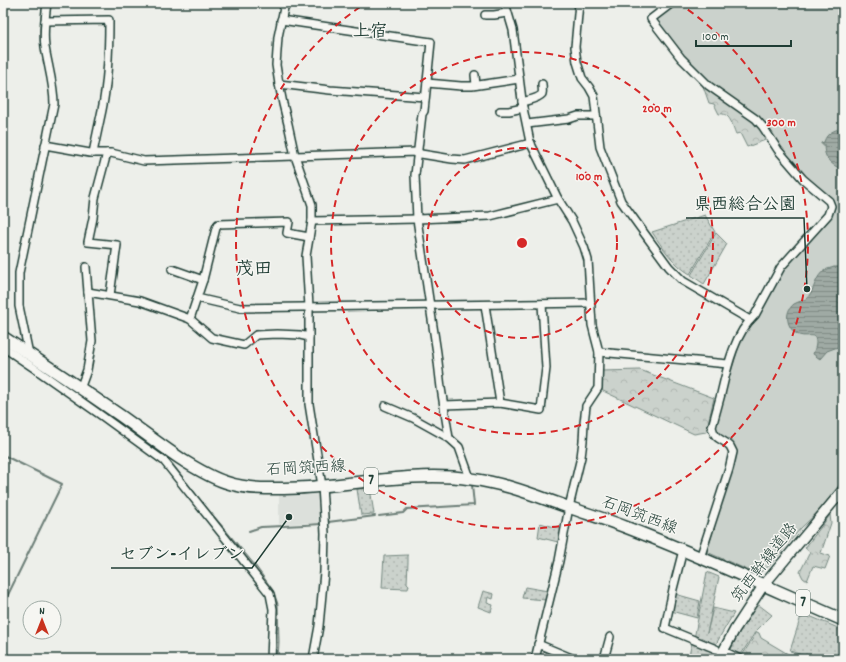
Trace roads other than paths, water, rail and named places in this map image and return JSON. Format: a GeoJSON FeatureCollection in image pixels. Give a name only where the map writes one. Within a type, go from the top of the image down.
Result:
{"type":"FeatureCollection","features":[{"type":"Feature","properties":{"kind":"main road","name":"石岡筑西線"},"geometry":{"type":"LineString","coordinates":[[3,337],[29,354],[37,364],[106,405],[172,453],[201,472],[218,480],[240,486],[268,489],[322,486],[412,477],[470,478],[490,482],[507,486],[627,528],[683,550],[843,620]]}},
{"type":"Feature","properties":{"kind":"street"},"geometry":{"type":"LineString","coordinates":[[29,354],[19,306],[19,274],[45,145],[53,113],[54,95],[45,48],[44,30],[46,3]]}},
{"type":"Feature","properties":{"kind":"street"},"geometry":{"type":"LineString","coordinates":[[285,3],[278,37],[276,66],[295,156],[312,204],[312,221],[306,256],[309,306],[310,404],[322,486],[325,533],[324,572],[319,626],[313,659]]}},
{"type":"Feature","properties":{"kind":"street"},"geometry":{"type":"LineString","coordinates":[[505,3],[513,30],[523,105],[531,143],[558,199],[572,221],[584,247],[588,260],[592,326],[599,352],[598,388],[586,406],[581,457],[569,507],[559,561],[535,659]]}},
{"type":"Feature","properties":{"kind":"street"},"geometry":{"type":"LineString","coordinates":[[578,3],[575,47],[577,62],[582,78],[594,96],[600,147],[620,201],[670,267],[683,281],[750,320]]}},
{"type":"Feature","properties":{"kind":"street"},"geometry":{"type":"LineString","coordinates":[[672,3],[651,19],[681,58],[709,86],[756,119],[778,150],[803,179],[828,201],[831,206],[828,215],[781,267],[755,315],[738,339],[728,364],[712,427],[713,432],[718,438],[729,446],[733,452],[729,469],[700,558]]}},
{"type":"Feature","properties":{"kind":"street"},"geometry":{"type":"LineString","coordinates":[[485,15],[508,12]]}},
{"type":"Feature","properties":{"kind":"street"},"geometry":{"type":"LineString","coordinates":[[45,21],[109,20],[109,54],[104,95],[93,153]]}},
{"type":"Feature","properties":{"kind":"street"},"geometry":{"type":"LineString","coordinates":[[282,20],[431,42],[424,111],[422,114],[415,175],[416,219],[450,438]]}},
{"type":"Feature","properties":{"kind":"street"},"geometry":{"type":"LineString","coordinates":[[475,75],[476,85]]}},
{"type":"Feature","properties":{"kind":"street"},"geometry":{"type":"LineString","coordinates":[[427,83],[460,86],[519,79]]}},
{"type":"Feature","properties":{"kind":"street"},"geometry":{"type":"LineString","coordinates":[[279,84],[330,90],[425,97]]}},
{"type":"Feature","properties":{"kind":"street"},"geometry":{"type":"LineString","coordinates":[[500,111],[509,111],[542,94],[542,84]]}},
{"type":"Feature","properties":{"kind":"street"},"geometry":{"type":"LineString","coordinates":[[527,124],[569,119],[578,116],[596,116]]}},
{"type":"Feature","properties":{"kind":"street"},"geometry":{"type":"LineString","coordinates":[[45,145],[93,153],[111,152],[144,161],[417,152],[465,160],[531,143]]}},
{"type":"Feature","properties":{"kind":"street"},"geometry":{"type":"LineString","coordinates":[[107,153],[95,198],[88,242],[117,245],[110,295]]}},
{"type":"Feature","properties":{"kind":"street"},"geometry":{"type":"LineString","coordinates":[[312,221],[490,216],[558,199]]}},
{"type":"Feature","properties":{"kind":"street"},"geometry":{"type":"LineString","coordinates":[[190,319],[203,280],[218,224],[288,222],[286,233],[309,237]]}},
{"type":"Feature","properties":{"kind":"street"},"geometry":{"type":"LineString","coordinates":[[80,389],[87,370],[92,341],[86,267]]}},
{"type":"Feature","properties":{"kind":"street"},"geometry":{"type":"LineString","coordinates":[[172,269],[203,280]]}},
{"type":"Feature","properties":{"kind":"street"},"geometry":{"type":"LineString","coordinates":[[88,292],[140,301],[190,319],[212,338],[244,345],[256,335],[277,334],[309,337]]}},
{"type":"Feature","properties":{"kind":"street"},"geometry":{"type":"LineString","coordinates":[[197,298],[240,308],[591,303]]}},
{"type":"Feature","properties":{"kind":"street"},"geometry":{"type":"LineString","coordinates":[[485,304],[500,403]]}},
{"type":"Feature","properties":{"kind":"street"},"geometry":{"type":"LineString","coordinates":[[444,405],[500,403],[541,410],[546,368],[542,304]]}},
{"type":"Feature","properties":{"kind":"street"},"geometry":{"type":"LineString","coordinates":[[3,347],[37,364],[164,461],[270,594],[273,609],[271,659]]}},
{"type":"Feature","properties":{"kind":"street"},"geometry":{"type":"LineString","coordinates":[[599,352],[728,364]]}},
{"type":"Feature","properties":{"kind":"street"},"geometry":{"type":"LineString","coordinates":[[385,406],[413,418],[450,438],[459,446],[470,478]]}},
{"type":"Feature","properties":{"kind":"street","name":"筑西幹線道路"},"geometry":{"type":"LineString","coordinates":[[719,653],[763,586],[843,490]]}},
{"type":"Feature","properties":{"kind":"street"},"geometry":{"type":"LineString","coordinates":[[683,550],[665,628],[719,653],[740,659]]}},
{"type":"Feature","properties":{"kind":"street"},"geometry":{"type":"LineString","coordinates":[[604,659],[610,637]]}},
{"type":"Feature","properties":{"kind":"street"},"geometry":{"type":"LineString","coordinates":[[538,644],[574,659]]}},
{"type":"Feature","properties":{"kind":"waterway"},"geometry":{"type":"LineString","coordinates":[[71,390],[100,409],[133,434]]}},
{"type":"Feature","properties":{"kind":"waterway"},"geometry":{"type":"LineString","coordinates":[[3,455],[62,484],[3,605]]}},
{"type":"Feature","properties":{"kind":"waterway"},"geometry":{"type":"LineString","coordinates":[[379,516],[403,513],[407,509],[474,505],[472,485]]}},
{"type":"Feature","properties":{"kind":"waterway"},"geometry":{"type":"LineString","coordinates":[[328,522],[375,516]]}},
{"type":"Feature","properties":{"kind":"waterway"},"geometry":{"type":"LineString","coordinates":[[249,531],[261,527],[321,524]]}},
{"type":"Feature","properties":{"kind":"place","name":"県西総合公園"},"geometry":{"type":"Point","coordinates":[807,289]}},
{"type":"Feature","properties":{"kind":"place","name":"セブン-イレブン"},"geometry":{"type":"Point","coordinates":[289,517]}},
{"type":"Feature","properties":{"kind":"district","name":"上宿"},"geometry":{"type":"Point","coordinates":[370,33]}},
{"type":"Feature","properties":{"kind":"district","name":"茂田"},"geometry":{"type":"Point","coordinates":[254,270]}}]}
